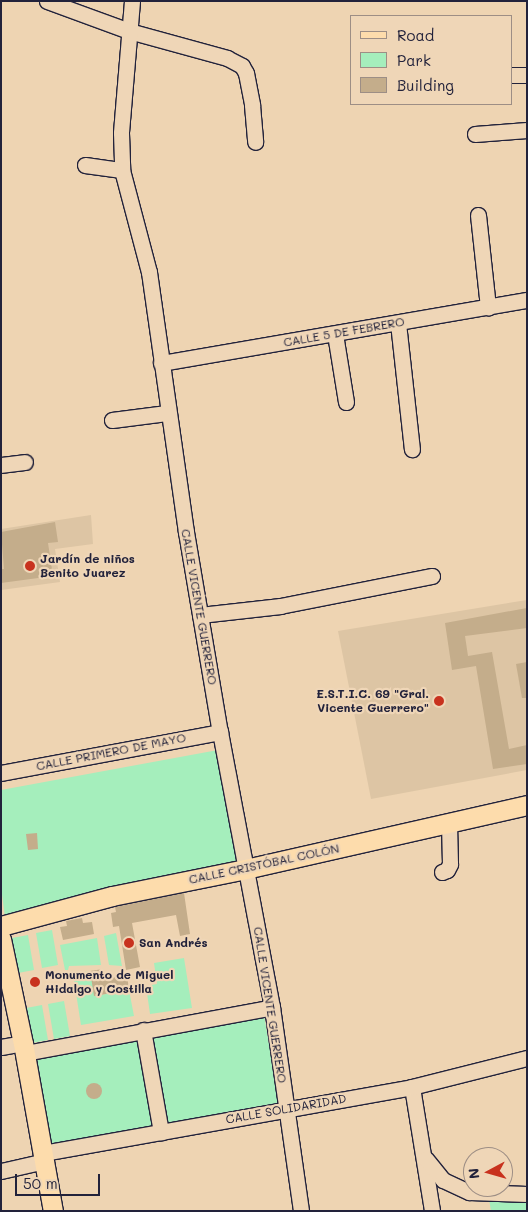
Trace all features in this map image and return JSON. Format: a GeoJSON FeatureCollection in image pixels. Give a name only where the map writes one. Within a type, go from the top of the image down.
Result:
{"type":"FeatureCollection","features":[{"type":"Feature","properties":{"kind":"main road","name":"CALLE CRISTÓBAL COLÓN"},"geometry":{"type":"LineString","coordinates":[[1,926],[112,896],[246,869],[527,805]]}},
{"type":"Feature","properties":{"kind":"main road"},"geometry":{"type":"LineString","coordinates":[[1,939],[24,1048],[54,1211]]}},
{"type":"Feature","properties":{"kind":"street"},"geometry":{"type":"LineString","coordinates":[[47,1],[129,31],[228,58],[242,66],[246,73],[252,105],[255,142]]}},
{"type":"Feature","properties":{"kind":"street","name":"CALLE VICENTE GUERRERO"},"geometry":{"type":"LineString","coordinates":[[132,1],[121,133],[122,170],[148,272],[200,615],[272,1007],[302,1211]]}},
{"type":"Feature","properties":{"kind":"street"},"geometry":{"type":"LineString","coordinates":[[513,74],[527,75]]}},
{"type":"Feature","properties":{"kind":"street"},"geometry":{"type":"LineString","coordinates":[[475,134],[527,130]]}},
{"type":"Feature","properties":{"kind":"street"},"geometry":{"type":"LineString","coordinates":[[85,165],[122,170]]}},
{"type":"Feature","properties":{"kind":"street"},"geometry":{"type":"LineString","coordinates":[[478,215],[488,306]]}},
{"type":"Feature","properties":{"kind":"street","name":"CALLE 5 DE FEBRERO"},"geometry":{"type":"LineString","coordinates":[[161,363],[527,300]]}},
{"type":"Feature","properties":{"kind":"street"},"geometry":{"type":"LineString","coordinates":[[398,323],[412,449]]}},
{"type":"Feature","properties":{"kind":"street"},"geometry":{"type":"LineString","coordinates":[[335,334],[346,402]]}},
{"type":"Feature","properties":{"kind":"street"},"geometry":{"type":"LineString","coordinates":[[112,420],[168,412]]}},
{"type":"Feature","properties":{"kind":"street"},"geometry":{"type":"LineString","coordinates":[[1,466],[25,462]]}},
{"type":"Feature","properties":{"kind":"street"},"geometry":{"type":"LineString","coordinates":[[200,615],[280,606],[432,576]]}},
{"type":"Feature","properties":{"kind":"street","name":"CALLE PRIMERO DE MAYO"},"geometry":{"type":"LineString","coordinates":[[1,773],[220,732]]}},
{"type":"Feature","properties":{"kind":"street"},"geometry":{"type":"LineString","coordinates":[[442,872],[447,870],[450,864],[449,823]]}},
{"type":"Feature","properties":{"kind":"street"},"geometry":{"type":"LineString","coordinates":[[1,1047],[24,1048],[143,1030],[272,1007]]}},
{"type":"Feature","properties":{"kind":"street"},"geometry":{"type":"LineString","coordinates":[[143,1030],[161,1132]]}},
{"type":"Feature","properties":{"kind":"street","name":"CALLE SOLIDARIDAD"},"geometry":{"type":"LineString","coordinates":[[1,1170],[44,1157],[161,1132],[412,1087],[527,1058]]}},
{"type":"Feature","properties":{"kind":"street"},"geometry":{"type":"LineString","coordinates":[[412,1087],[432,1211]]}},
{"type":"Feature","properties":{"kind":"street"},"geometry":{"type":"LineString","coordinates":[[424,1156],[435,1173],[443,1180],[468,1192],[527,1194]]}},
{"type":"Feature","properties":{"kind":"shaded area","name":"Jardín de niños Benito Juarez"},"geometry":{"type":"Polygon","coordinates":[[[91,515],[93,544],[55,549],[60,582],[1,590],[1,529],[91,515]]]}},
{"type":"Feature","properties":{"kind":"shaded area","name":"E.S.T.I.C. 69 \"Gral. Vicente Guerrero\""},"geometry":{"type":"Polygon","coordinates":[[[527,600],[527,770],[371,799],[338,631],[527,600]]]}},
{"type":"Feature","properties":{"kind":"green space"},"geometry":{"type":"Polygon","coordinates":[[[218,750],[238,865],[5,917],[1,887],[1,790],[218,750]]]}},
{"type":"Feature","properties":{"kind":"green space"},"geometry":{"type":"Polygon","coordinates":[[[52,930],[58,965],[42,968],[36,933],[52,930]]]}},
{"type":"Feature","properties":{"kind":"green space"},"geometry":{"type":"Polygon","coordinates":[[[116,933],[122,966],[109,965],[104,936],[116,933]]]}},
{"type":"Feature","properties":{"kind":"green space"},"geometry":{"type":"Polygon","coordinates":[[[28,935],[34,970],[18,973],[12,938],[28,935]]]}},
{"type":"Feature","properties":{"kind":"green space"},"geometry":{"type":"Polygon","coordinates":[[[97,938],[101,965],[69,966],[68,970],[65,970],[60,945],[97,938]]]}},
{"type":"Feature","properties":{"kind":"green space"},"geometry":{"type":"Polygon","coordinates":[[[184,958],[192,1008],[150,1014],[146,986],[157,984],[154,963],[184,958]]]}},
{"type":"Feature","properties":{"kind":"green space"},"geometry":{"type":"Polygon","coordinates":[[[90,971],[95,996],[129,990],[134,1016],[81,1025],[73,974],[90,971]]]}},
{"type":"Feature","properties":{"kind":"green space"},"geometry":{"type":"Polygon","coordinates":[[[64,1001],[70,1036],[54,1039],[48,1004],[64,1001]]]}},
{"type":"Feature","properties":{"kind":"green space"},"geometry":{"type":"Polygon","coordinates":[[[42,1005],[48,1040],[32,1043],[26,1008],[42,1005]]]}},
{"type":"Feature","properties":{"kind":"green space"},"geometry":{"type":"Polygon","coordinates":[[[264,1015],[280,1106],[49,1147],[32,1056],[264,1015]]]}},
{"type":"Feature","properties":{"kind":"green space"},"geometry":{"type":"Polygon","coordinates":[[[489,1199],[527,1200],[527,1211],[491,1211],[489,1199]]]}},
{"type":"Feature","properties":{"kind":"building"},"geometry":{"type":"Polygon","coordinates":[[[55,522],[58,542],[48,543],[53,576],[1,583],[1,569],[4,569],[1,532],[55,522]]]}},
{"type":"Feature","properties":{"kind":"building"},"geometry":{"type":"Polygon","coordinates":[[[527,608],[527,628],[465,636],[468,656],[492,652],[509,749],[527,745],[527,764],[493,769],[476,666],[452,670],[445,623],[527,608]]]}},
{"type":"Feature","properties":{"kind":"building"},"geometry":{"type":"Polygon","coordinates":[[[527,662],[527,698],[522,698],[516,664],[527,662]]]}},
{"type":"Feature","properties":{"kind":"building"},"geometry":{"type":"Polygon","coordinates":[[[37,833],[38,849],[28,850],[26,834],[37,833]]]}},
{"type":"Feature","properties":{"kind":"building"},"geometry":{"type":"Polygon","coordinates":[[[184,893],[190,934],[180,936],[176,915],[132,923],[140,967],[126,970],[119,926],[113,927],[111,913],[116,912],[115,907],[184,893]]]}},
{"type":"Feature","properties":{"kind":"building"},"geometry":{"type":"Polygon","coordinates":[[[82,918],[83,923],[92,922],[94,934],[63,940],[60,927],[67,926],[66,921],[82,918]]]}},
{"type":"Feature","properties":{"kind":"building"},"geometry":{"type":"Polygon","coordinates":[[[103,969],[105,979],[127,975],[129,990],[94,996],[90,971],[103,969]]]}},
{"type":"Feature","properties":{"kind":"building"},"geometry":{"type":"Polygon","coordinates":[[[91,1083],[97,1083],[102,1088],[100,1097],[91,1099],[86,1094],[86,1088],[91,1083]]]}},
{"type":"Feature","properties":{"kind":"place","name":"Jardín de niños Benito Juarez"},"geometry":{"type":"Point","coordinates":[30,566]}},
{"type":"Feature","properties":{"kind":"place","name":"E.S.T.I.C. 69 \"Gral. Vicente Guerrero\""},"geometry":{"type":"Point","coordinates":[439,701]}},
{"type":"Feature","properties":{"kind":"place","name":"San Andrés"},"geometry":{"type":"Point","coordinates":[129,943]}},
{"type":"Feature","properties":{"kind":"place","name":"Monumento de Miguel Hidalgo y Costilla"},"geometry":{"type":"Point","coordinates":[35,982]}}]}
